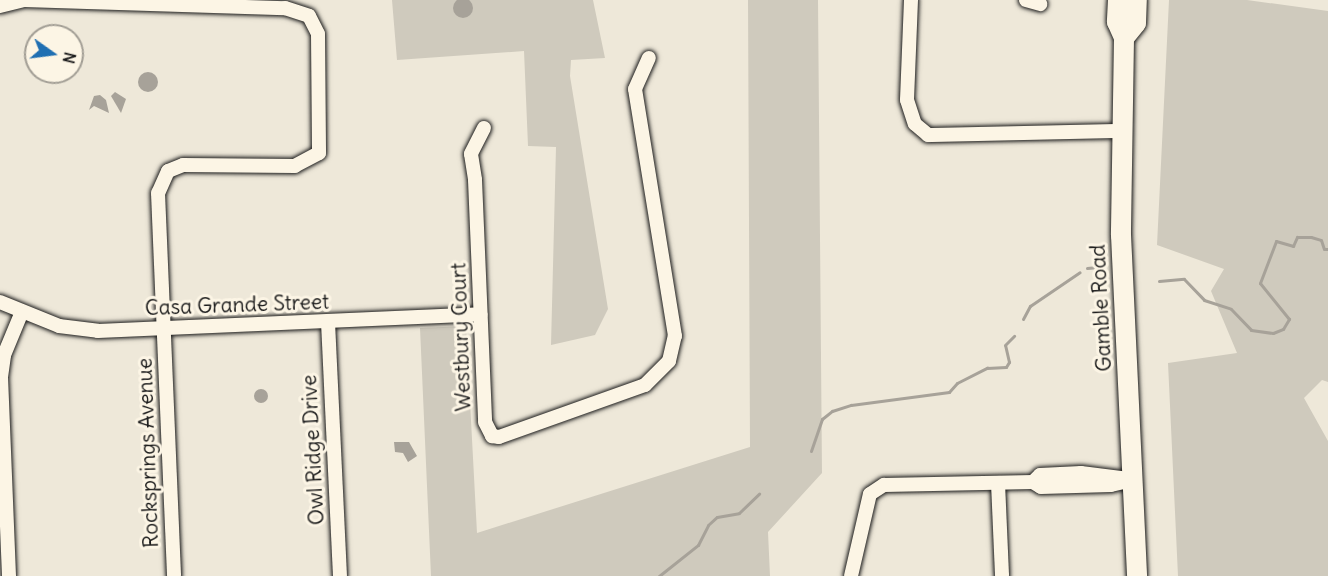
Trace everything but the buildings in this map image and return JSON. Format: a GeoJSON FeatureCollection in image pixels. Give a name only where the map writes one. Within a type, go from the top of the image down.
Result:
{"type":"FeatureCollection","features":[{"type":"Feature","properties":{"kind":"main road","name":"Gamble Road"},"geometry":{"type":"LineString","coordinates":[[1118,0],[1117,22],[1124,38],[1120,131],[1137,576]]}},
{"type":"Feature","properties":{"kind":"main road","name":"Gamble Road"},"geometry":{"type":"LineString","coordinates":[[1124,38],[1136,23],[1137,0]]}},
{"type":"Feature","properties":{"kind":"street","name":"Rocksprings Avenue"},"geometry":{"type":"LineString","coordinates":[[0,6],[24,0],[285,8],[309,16],[314,24],[319,45],[319,153],[295,166],[183,165],[168,171],[162,179],[158,193],[174,576]]}},
{"type":"Feature","properties":{"kind":"street"},"geometry":{"type":"LineString","coordinates":[[911,0],[907,100],[915,124],[928,135],[1120,131]]}},
{"type":"Feature","properties":{"kind":"street"},"geometry":{"type":"LineString","coordinates":[[1026,0],[1040,4]]}},
{"type":"Feature","properties":{"kind":"street","name":"Westbury Court"},"geometry":{"type":"LineString","coordinates":[[484,128],[471,154],[485,422],[492,435],[507,435],[645,385],[669,361],[675,336],[635,89],[649,58]]}},
{"type":"Feature","properties":{"kind":"street","name":"Casa Grande Street"},"geometry":{"type":"LineString","coordinates":[[0,302],[21,314],[84,330],[163,329],[481,314]]}},
{"type":"Feature","properties":{"kind":"street"},"geometry":{"type":"LineString","coordinates":[[9,576],[1,377],[4,355],[21,314]]}},
{"type":"Feature","properties":{"kind":"street","name":"Owl Ridge Drive"},"geometry":{"type":"LineString","coordinates":[[328,322],[340,576]]}},
{"type":"Feature","properties":{"kind":"street"},"geometry":{"type":"LineString","coordinates":[[851,576],[870,494],[884,485],[1033,482],[1040,475],[1081,473],[1132,480]]}},
{"type":"Feature","properties":{"kind":"street"},"geometry":{"type":"LineString","coordinates":[[998,483],[1002,576]]}},
{"type":"Feature","properties":{"kind":"shaded area"},"geometry":{"type":"Polygon","coordinates":[[[463,-2],[470,1],[473,8],[470,15],[463,18],[456,15],[453,8],[456,1],[463,-2]]]}},
{"type":"Feature","properties":{"kind":"shaded area"},"geometry":{"type":"Polygon","coordinates":[[[392,0],[593,0],[605,58],[571,60],[570,76],[608,309],[595,335],[551,345],[556,147],[528,146],[524,51],[397,60],[392,0]]]}},
{"type":"Feature","properties":{"kind":"shaded area"},"geometry":{"type":"Polygon","coordinates":[[[748,0],[818,0],[822,473],[768,532],[770,576],[431,576],[420,328],[466,326],[477,533],[750,447],[748,0]]]}},
{"type":"Feature","properties":{"kind":"shaded area"},"geometry":{"type":"Polygon","coordinates":[[[1169,0],[1247,0],[1328,11],[1328,382],[1322,380],[1304,398],[1328,441],[1328,576],[1178,576],[1168,363],[1237,353],[1211,291],[1224,269],[1157,245],[1169,0]]]}},
{"type":"Feature","properties":{"kind":"shaded area"},"geometry":{"type":"Polygon","coordinates":[[[148,72],[155,75],[158,82],[155,89],[148,92],[141,89],[138,82],[141,75],[148,72]]]}},
{"type":"Feature","properties":{"kind":"shaded area"},"geometry":{"type":"Polygon","coordinates":[[[115,92],[126,99],[121,113],[111,96],[115,92]]]}},
{"type":"Feature","properties":{"kind":"shaded area"},"geometry":{"type":"Polygon","coordinates":[[[100,95],[106,100],[109,113],[94,106],[89,110],[94,96],[100,95]]]}},
{"type":"Feature","properties":{"kind":"shaded area"},"geometry":{"type":"Polygon","coordinates":[[[261,389],[266,391],[268,396],[266,401],[261,403],[256,401],[254,396],[256,391],[261,389]]]}},
{"type":"Feature","properties":{"kind":"shaded area"},"geometry":{"type":"Polygon","coordinates":[[[394,442],[409,442],[417,456],[408,462],[403,453],[395,452],[394,442]]]}},
{"type":"Feature","properties":{"kind":"waterway"},"geometry":{"type":"LineString","coordinates":[[1159,281],[1184,279],[1204,300],[1231,309],[1251,330],[1273,333],[1283,329],[1289,319],[1260,283],[1276,241],[1293,246],[1297,237],[1311,237],[1321,240],[1324,249],[1328,249]]}},
{"type":"Feature","properties":{"kind":"waterway"},"geometry":{"type":"LineString","coordinates":[[1087,268],[1098,267]]}},
{"type":"Feature","properties":{"kind":"waterway"},"geometry":{"type":"LineString","coordinates":[[1023,319],[1030,306],[1080,272]]}},
{"type":"Feature","properties":{"kind":"waterway"},"geometry":{"type":"LineString","coordinates":[[811,451],[822,419],[832,411],[851,405],[949,392],[957,383],[987,368],[1006,367],[1009,362],[1005,345],[1014,336]]}},
{"type":"Feature","properties":{"kind":"waterway"},"geometry":{"type":"LineString","coordinates":[[659,576],[698,545],[708,525],[717,517],[739,513],[759,494]]}}]}
